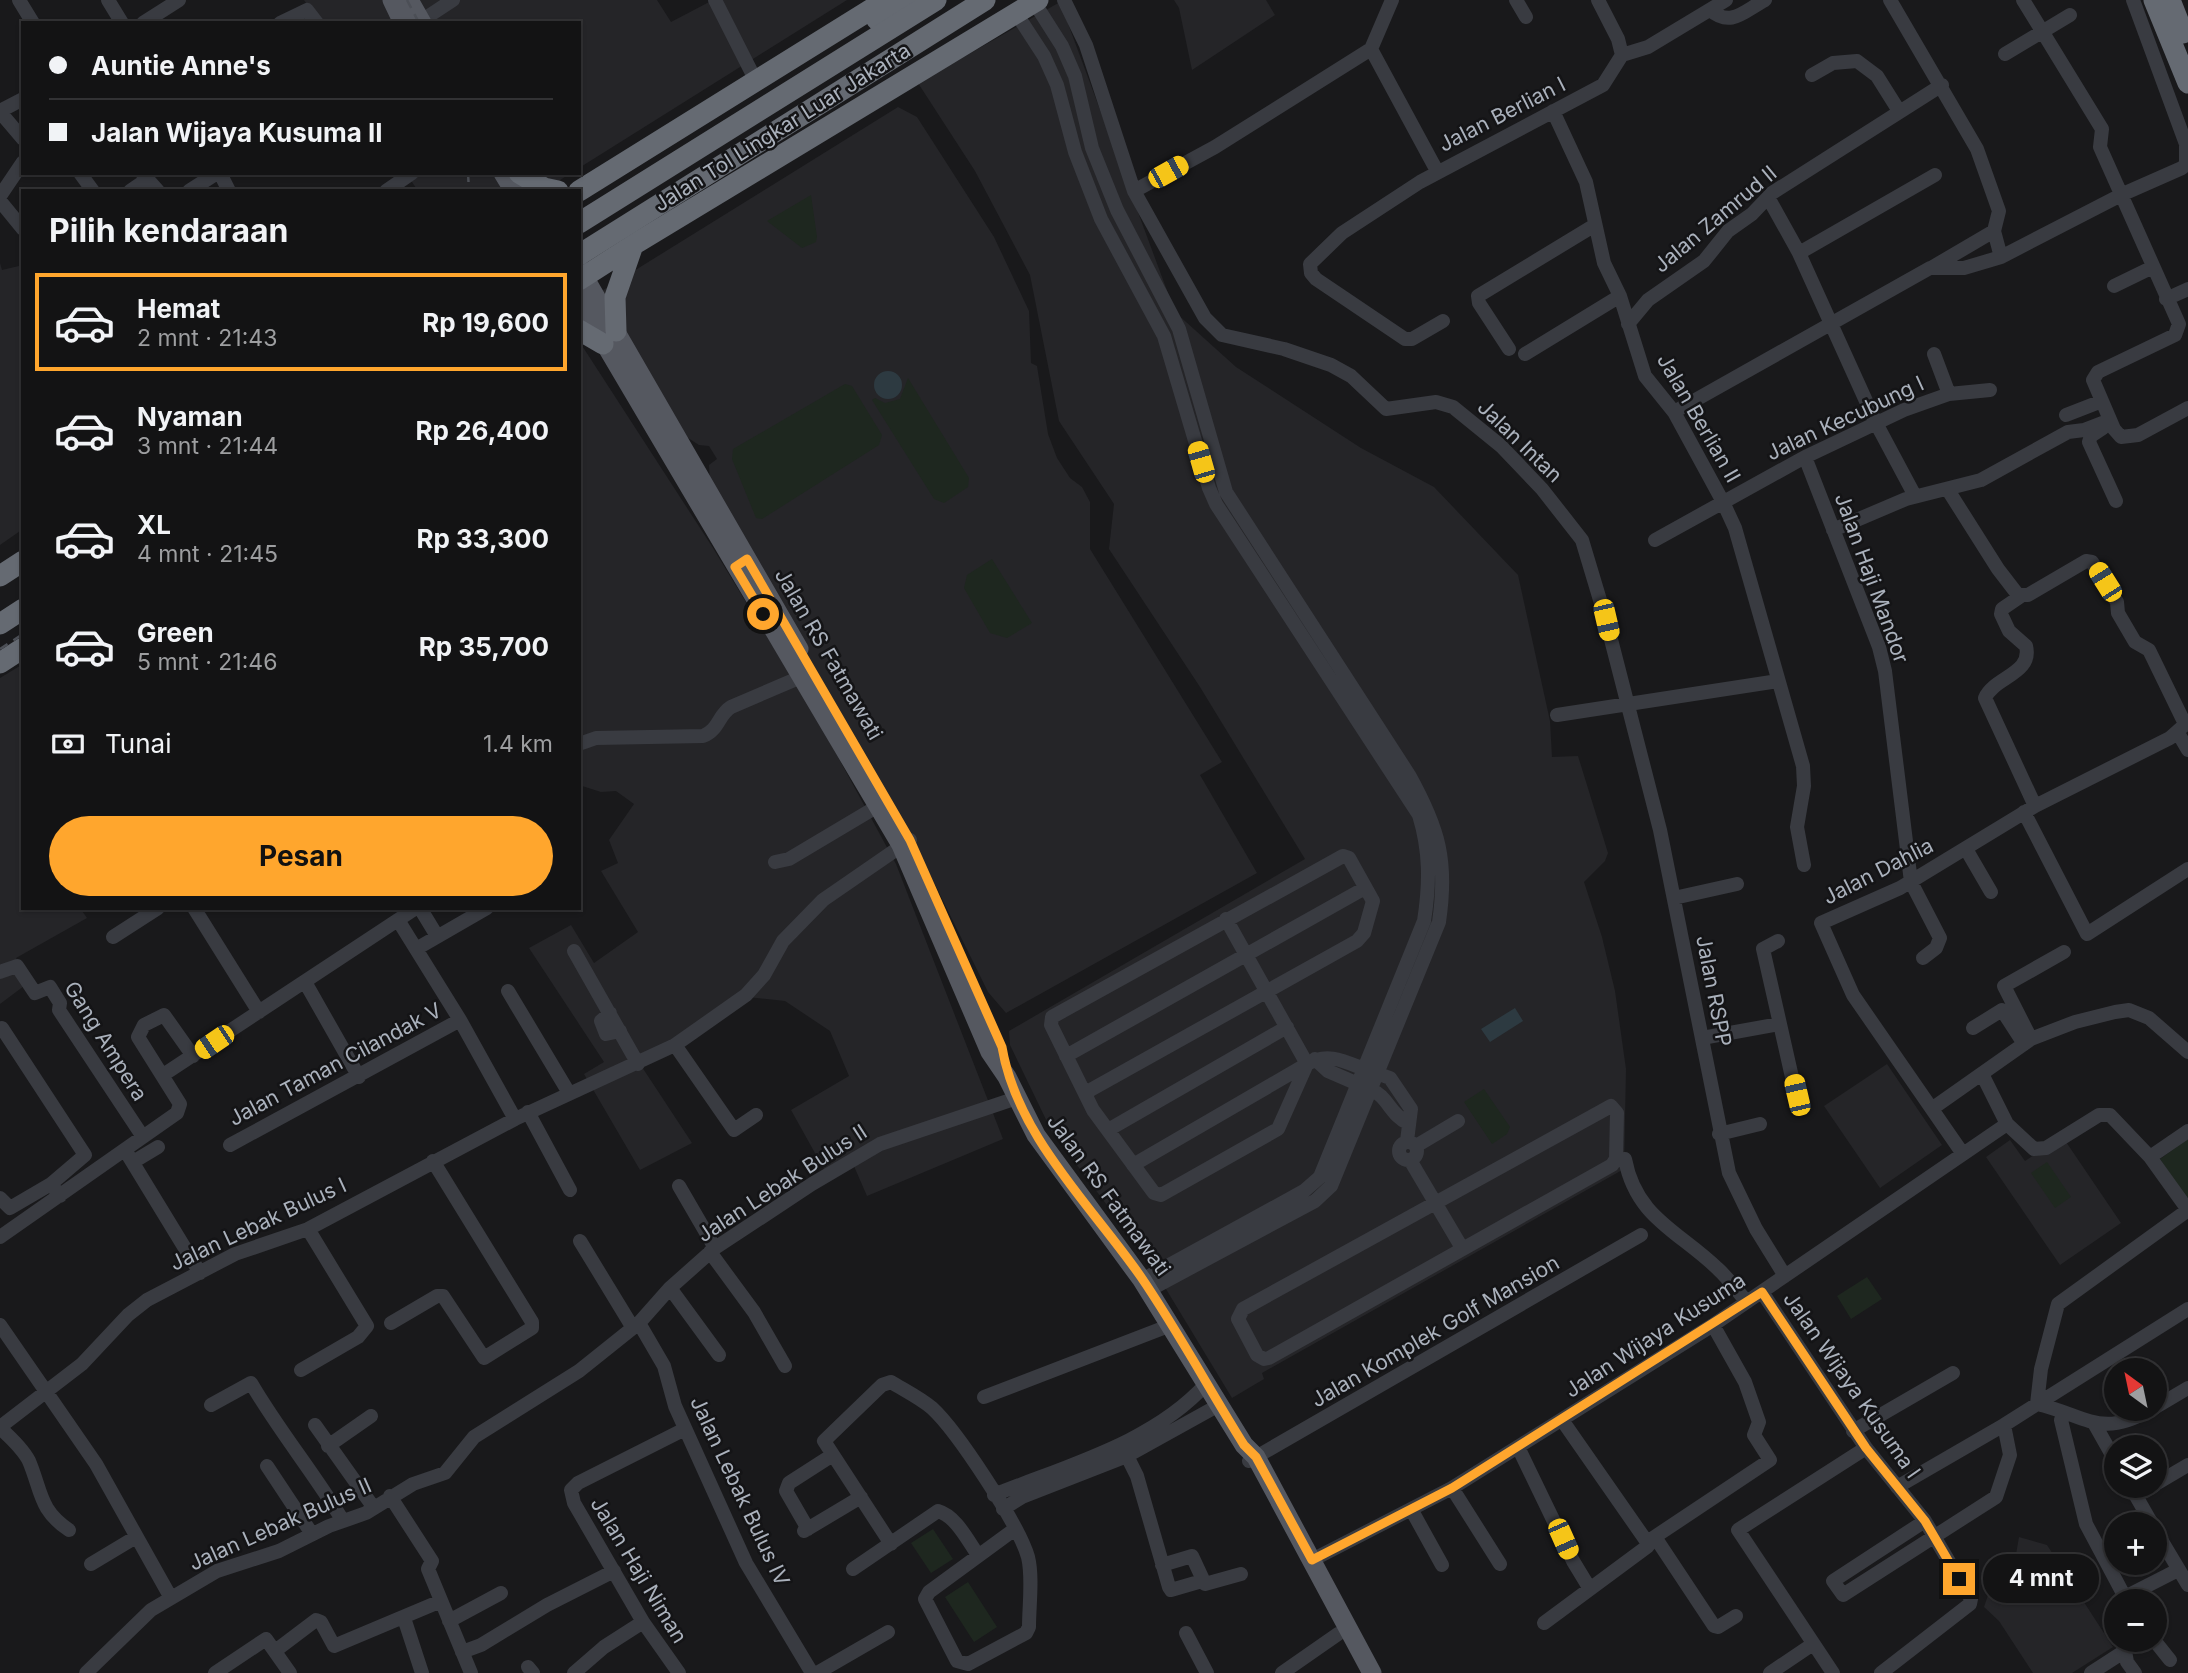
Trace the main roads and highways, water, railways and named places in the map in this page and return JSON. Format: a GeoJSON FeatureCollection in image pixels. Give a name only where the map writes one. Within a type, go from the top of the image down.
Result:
{"type":"FeatureCollection","features":[{"type":"Feature","properties":{"kind":"highway"},"geometry":{"type":"LineString","coordinates":[[635,243],[623,247],[608,245],[595,237],[586,225],[582,189],[815,47],[886,0]]}},
{"type":"Feature","properties":{"kind":"highway"},"geometry":{"type":"LineString","coordinates":[[815,47],[846,40],[909,0]]}},
{"type":"Feature","properties":{"kind":"highway","name":"Jalan Tol Lingkar Luar Jakarta"},"geometry":{"type":"LineString","coordinates":[[581,222],[936,0]]}},
{"type":"Feature","properties":{"kind":"highway","name":"Jalan Tol Lingkar Luar Jakarta"},"geometry":{"type":"LineString","coordinates":[[581,254],[985,0]]}},
{"type":"Feature","properties":{"kind":"highway"},"geometry":{"type":"LineString","coordinates":[[2154,0],[2188,83]]}},
{"type":"Feature","properties":{"kind":"highway"},"geometry":{"type":"LineString","coordinates":[[2170,0],[2188,45]]}},
{"type":"Feature","properties":{"kind":"highway"},"geometry":{"type":"LineString","coordinates":[[581,275],[921,69],[946,44],[1029,10]]}},
{"type":"Feature","properties":{"kind":"highway"},"geometry":{"type":"LineString","coordinates":[[514,182],[551,189]]}},
{"type":"Feature","properties":{"kind":"highway"},"geometry":{"type":"LineString","coordinates":[[581,330],[610,337],[615,297],[635,243]]}},
{"type":"Feature","properties":{"kind":"highway"},"geometry":{"type":"LineString","coordinates":[[0,558],[21,545]]}},
{"type":"Feature","properties":{"kind":"highway"},"geometry":{"type":"LineString","coordinates":[[0,576],[21,562]]}},
{"type":"Feature","properties":{"kind":"highway"},"geometry":{"type":"LineString","coordinates":[[0,592],[21,578]]}},
{"type":"Feature","properties":{"kind":"highway"},"geometry":{"type":"LineString","coordinates":[[0,624],[21,610]]}},
{"type":"Feature","properties":{"kind":"highway"},"geometry":{"type":"LineString","coordinates":[[0,639],[21,626]]}},
{"type":"Feature","properties":{"kind":"highway"},"geometry":{"type":"LineString","coordinates":[[0,663],[21,649]]}},
{"type":"Feature","properties":{"kind":"main road"},"geometry":{"type":"LineString","coordinates":[[392,0],[409,21]]}},
{"type":"Feature","properties":{"kind":"main road"},"geometry":{"type":"LineString","coordinates":[[410,0],[410,21]]}},
{"type":"Feature","properties":{"kind":"main road","name":"Jalan RS Fatmawati"},"geometry":{"type":"LineString","coordinates":[[581,275],[610,337],[906,842],[974,997],[990,1052],[1007,1077],[1036,1135],[1146,1285],[1171,1325],[1312,1560],[1372,1673]]}},
{"type":"Feature","properties":{"kind":"main road","name":"Jalan RS Fatmawati"},"geometry":{"type":"LineString","coordinates":[[581,302],[610,337]]}},
{"type":"Feature","properties":{"kind":"main road","name":"Jalan RS Fatmawati"},"geometry":{"type":"LineString","coordinates":[[741,563],[801,677],[878,806],[906,842]]}},
{"type":"Feature","properties":{"kind":"main road","name":"Jalan RS Fatmawati"},"geometry":{"type":"LineString","coordinates":[[1249,1454],[1338,1634],[1361,1673]]}},
{"type":"Feature","properties":{"kind":"railway"},"geometry":{"type":"LineString","coordinates":[[407,0],[418,21]]}},
{"type":"Feature","properties":{"kind":"railway"},"geometry":{"type":"LineString","coordinates":[[468,175],[469,189]]}},
{"type":"Feature","properties":{"kind":"railway"},"geometry":{"type":"LineString","coordinates":[[0,649],[21,635]]}}]}
